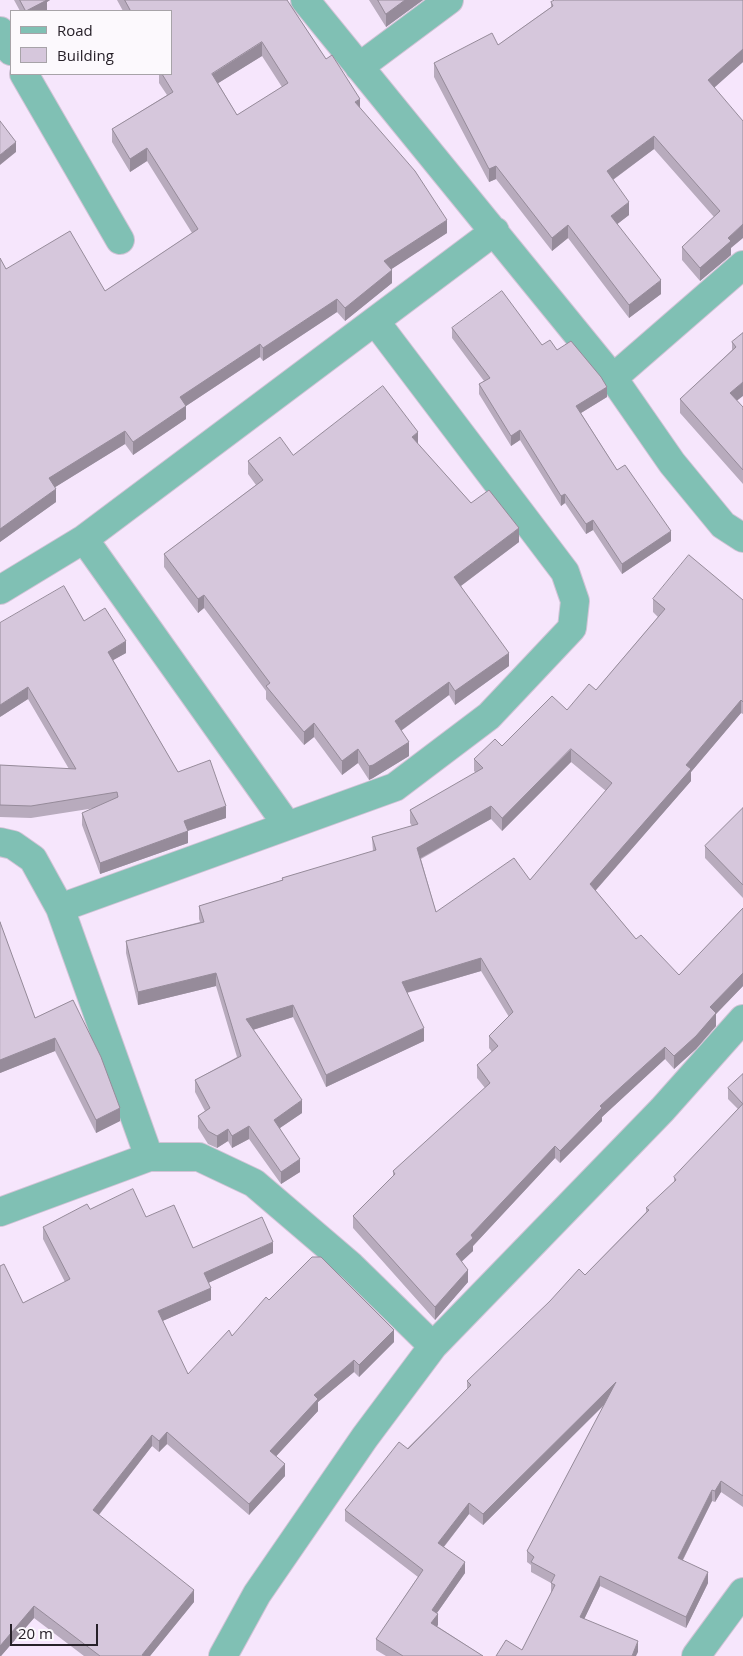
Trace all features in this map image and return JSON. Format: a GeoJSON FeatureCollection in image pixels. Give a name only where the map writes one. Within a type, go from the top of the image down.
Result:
{"type":"FeatureCollection","features":[{"type":"Feature","properties":{"kind":"street"},"geometry":{"type":"LineString","coordinates":[[305,0],[358,67],[495,230],[613,378],[672,463],[723,525],[743,538]]}},
{"type":"Feature","properties":{"kind":"street"},"geometry":{"type":"LineString","coordinates":[[358,67],[449,0]]}},
{"type":"Feature","properties":{"kind":"street"},"geometry":{"type":"LineString","coordinates":[[0,31],[10,49]]}},
{"type":"Feature","properties":{"kind":"street"},"geometry":{"type":"LineString","coordinates":[[25,75],[120,240]]}},
{"type":"Feature","properties":{"kind":"street"},"geometry":{"type":"LineString","coordinates":[[0,590],[84,539],[495,230]]}},
{"type":"Feature","properties":{"kind":"street"},"geometry":{"type":"LineString","coordinates":[[613,378],[743,264]]}},
{"type":"Feature","properties":{"kind":"street"},"geometry":{"type":"LineString","coordinates":[[60,908],[395,787],[489,716],[572,628],[575,601],[565,572],[375,322]]}},
{"type":"Feature","properties":{"kind":"street"},"geometry":{"type":"LineString","coordinates":[[84,539],[287,825]]}},
{"type":"Feature","properties":{"kind":"street"},"geometry":{"type":"LineString","coordinates":[[0,842],[13,844],[33,859],[60,908],[149,1157]]}},
{"type":"Feature","properties":{"kind":"street"},"geometry":{"type":"LineString","coordinates":[[223,1656],[257,1594],[364,1437],[433,1346],[662,1110],[743,1019]]}},
{"type":"Feature","properties":{"kind":"street"},"geometry":{"type":"LineString","coordinates":[[0,1212],[149,1157],[199,1157],[254,1183],[351,1266],[433,1346]]}},
{"type":"Feature","properties":{"kind":"street"},"geometry":{"type":"LineString","coordinates":[[696,1656],[743,1592]]}},
{"type":"Feature","properties":{"kind":"building"},"geometry":{"type":"Polygon","coordinates":[[[20,0],[47,0],[28,10],[25,10],[20,0]]]}},
{"type":"Feature","properties":{"kind":"building"},"geometry":{"type":"Polygon","coordinates":[[[125,0],[287,0],[326,59],[332,55],[360,99],[355,102],[415,171],[447,220],[384,261],[392,270],[345,308],[337,299],[263,348],[260,344],[180,397],[186,406],[133,442],[125,431],[49,478],[56,489],[0,529],[0,258],[6,269],[70,231],[105,291],[198,229],[147,148],[130,159],[112,129],[173,92],[163,75],[172,75],[172,10],[130,10],[125,0]],[[262,42],[212,74],[237,115],[288,83],[262,42]]]}},
{"type":"Feature","properties":{"kind":"building"},"geometry":{"type":"Polygon","coordinates":[[[378,0],[405,0],[386,14],[378,0]]]}},
{"type":"Feature","properties":{"kind":"building"},"geometry":{"type":"Polygon","coordinates":[[[555,0],[743,0],[743,49],[708,80],[743,121],[743,224],[728,238],[731,241],[700,268],[682,247],[720,211],[654,136],[607,171],[629,202],[611,216],[661,280],[629,305],[568,225],[552,238],[496,166],[489,169],[434,63],[492,33],[498,45],[553,6],[551,2],[555,0]]]}},
{"type":"Feature","properties":{"kind":"building"},"geometry":{"type":"Polygon","coordinates":[[[0,121],[16,142],[0,155],[0,121]]]}},
{"type":"Feature","properties":{"kind":"building"},"geometry":{"type":"Polygon","coordinates":[[[502,291],[542,345],[550,340],[557,350],[571,341],[601,377],[607,387],[576,406],[617,470],[625,465],[671,531],[622,564],[593,520],[586,524],[565,494],[561,496],[520,430],[511,436],[479,384],[490,378],[452,328],[502,291]]]}},
{"type":"Feature","properties":{"kind":"building"},"geometry":{"type":"Polygon","coordinates":[[[743,333],[743,382],[730,393],[743,407],[743,470],[680,399],[736,347],[732,342],[743,333]]]}},
{"type":"Feature","properties":{"kind":"building"},"geometry":{"type":"Polygon","coordinates":[[[383,386],[418,432],[412,437],[471,503],[489,490],[519,528],[454,577],[509,653],[455,691],[449,682],[395,721],[409,742],[369,766],[358,749],[342,761],[314,723],[304,732],[266,686],[270,683],[204,595],[198,599],[164,554],[263,480],[248,461],[280,437],[293,455],[383,386]]]}},
{"type":"Feature","properties":{"kind":"building"},"geometry":{"type":"Polygon","coordinates":[[[689,555],[743,600],[743,702],[741,700],[686,765],[691,769],[590,884],[636,939],[641,935],[679,975],[743,908],[743,973],[710,1007],[716,1013],[696,1036],[674,1056],[665,1047],[600,1106],[602,1108],[560,1151],[555,1146],[471,1235],[473,1238],[456,1254],[468,1270],[435,1307],[353,1216],[395,1174],[393,1171],[490,1083],[477,1065],[498,1046],[489,1036],[513,1012],[481,958],[402,982],[424,1028],[326,1075],[293,1005],[246,1019],[302,1100],[274,1120],[300,1159],[281,1172],[249,1126],[232,1136],[228,1129],[217,1136],[208,1131],[198,1116],[210,1108],[195,1080],[241,1056],[216,973],[138,992],[126,941],[204,922],[199,906],[283,880],[282,878],[376,850],[372,837],[418,824],[410,810],[483,768],[474,759],[495,739],[502,746],[552,696],[567,710],[589,684],[596,690],[665,609],[653,599],[689,555]],[[571,749],[502,818],[491,806],[417,848],[436,912],[514,858],[530,880],[612,783],[571,749]]]}},
{"type":"Feature","properties":{"kind":"building"},"geometry":{"type":"Polygon","coordinates":[[[64,586],[84,621],[105,608],[126,641],[108,652],[178,772],[210,760],[226,806],[184,821],[188,831],[100,863],[82,813],[118,797],[117,792],[31,806],[0,805],[0,765],[76,769],[28,687],[0,705],[0,623],[64,586]]]}},
{"type":"Feature","properties":{"kind":"building"},"geometry":{"type":"Polygon","coordinates":[[[743,808],[743,885],[705,846],[743,808]]]}},
{"type":"Feature","properties":{"kind":"building"},"geometry":{"type":"Polygon","coordinates":[[[0,922],[35,1018],[73,1000],[101,1057],[120,1108],[96,1120],[55,1038],[0,1060],[0,922]]]}},
{"type":"Feature","properties":{"kind":"building"},"geometry":{"type":"Polygon","coordinates":[[[743,1074],[743,1104],[728,1088],[743,1074]]]}},
{"type":"Feature","properties":{"kind":"building"},"geometry":{"type":"Polygon","coordinates":[[[743,1104],[743,1496],[721,1481],[715,1491],[712,1490],[678,1558],[708,1572],[686,1617],[600,1576],[580,1617],[638,1641],[632,1656],[496,1656],[506,1640],[522,1650],[555,1585],[551,1583],[555,1575],[531,1562],[534,1557],[527,1551],[616,1382],[483,1514],[469,1503],[438,1543],[465,1562],[432,1610],[438,1614],[431,1623],[483,1656],[403,1656],[376,1639],[423,1570],[345,1510],[399,1442],[408,1449],[471,1385],[467,1381],[550,1301],[579,1269],[585,1275],[649,1210],[646,1208],[676,1180],[674,1177],[743,1104]]]}},
{"type":"Feature","properties":{"kind":"building"},"geometry":{"type":"Polygon","coordinates":[[[133,1189],[146,1217],[174,1205],[193,1248],[262,1217],[273,1242],[204,1273],[211,1288],[158,1311],[188,1374],[229,1330],[232,1336],[266,1297],[269,1300],[312,1257],[321,1257],[394,1330],[359,1365],[354,1360],[314,1395],[318,1399],[270,1451],[285,1464],[249,1504],[167,1432],[159,1441],[152,1435],[93,1510],[194,1590],[142,1655],[144,1656],[100,1656],[34,1606],[0,1646],[0,1266],[4,1264],[23,1303],[70,1279],[43,1227],[87,1204],[90,1209],[133,1189]]]}}]}
